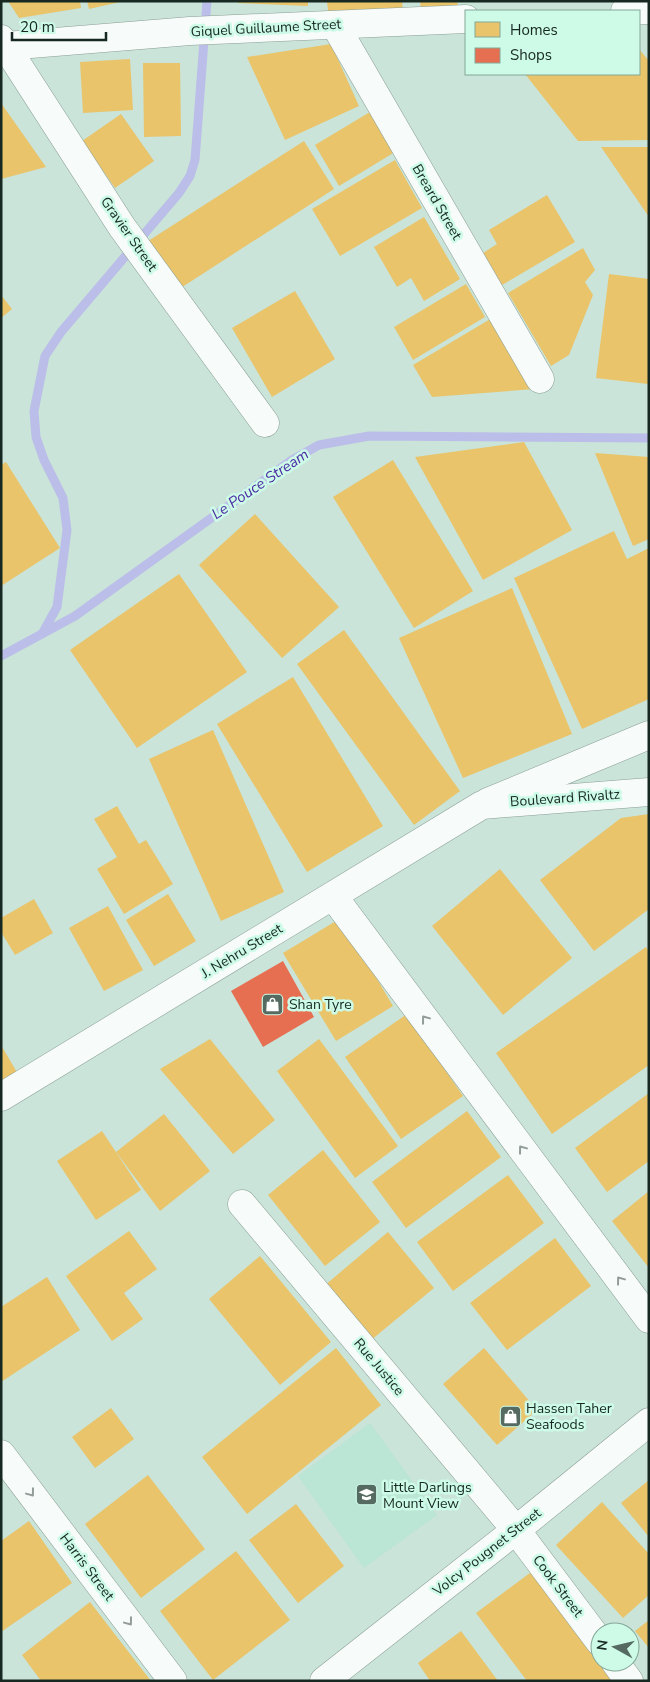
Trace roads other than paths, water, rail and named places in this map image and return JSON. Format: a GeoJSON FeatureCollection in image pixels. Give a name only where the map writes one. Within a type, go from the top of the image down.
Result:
{"type":"FeatureCollection","features":[{"type":"Feature","properties":{"kind":"street","name":"Giquel Guillaume Street"},"geometry":{"type":"LineString","coordinates":[[4,42],[190,31],[465,19]]}},
{"type":"Feature","properties":{"kind":"street","name":"Breard Street"},"geometry":{"type":"LineString","coordinates":[[335,25],[540,379]]}},
{"type":"Feature","properties":{"kind":"street","name":"Gravier Street"},"geometry":{"type":"LineString","coordinates":[[4,42],[122,227],[265,423]]}},
{"type":"Feature","properties":{"kind":"street","name":"J. Nehru Street"},"geometry":{"type":"LineString","coordinates":[[1,1098],[482,805],[649,735]]}},
{"type":"Feature","properties":{"kind":"street","name":"Boulevard Rivaltz"},"geometry":{"type":"LineString","coordinates":[[482,805],[649,792]]}},
{"type":"Feature","properties":{"kind":"street"},"geometry":{"type":"LineString","coordinates":[[333,896],[649,1319]]}},
{"type":"Feature","properties":{"kind":"street","name":"Rue Justice"},"geometry":{"type":"LineString","coordinates":[[242,1204],[516,1530]]}},
{"type":"Feature","properties":{"kind":"street","name":"Volcy Pougnet Street"},"geometry":{"type":"LineString","coordinates":[[324,1681],[516,1530],[649,1422]]}},
{"type":"Feature","properties":{"kind":"street","name":"Harris Street"},"geometry":{"type":"LineString","coordinates":[[1,1454],[173,1681]]}},
{"type":"Feature","properties":{"kind":"street","name":"Cook Street"},"geometry":{"type":"LineString","coordinates":[[516,1530],[590,1629]]}},
{"type":"Feature","properties":{"kind":"waterway"},"geometry":{"type":"LineString","coordinates":[[42,634],[57,607],[67,530],[63,498],[44,460],[36,437],[34,411],[45,356],[61,332],[179,193],[190,176],[195,160],[207,1]]}},
{"type":"Feature","properties":{"kind":"waterway","name":"Le Pouce Stream"},"geometry":{"type":"LineString","coordinates":[[1,656],[75,616],[292,460],[319,445],[369,436],[649,438]]}},
{"type":"Feature","properties":{"kind":"place","name":"Shan Tyre"},"geometry":{"type":"Point","coordinates":[273,1004]}},
{"type":"Feature","properties":{"kind":"place","name":"Hassen Taher Seafoods"},"geometry":{"type":"Point","coordinates":[510,1416]}},
{"type":"Feature","properties":{"kind":"place","name":"Little Darlings Mount View"},"geometry":{"type":"Point","coordinates":[367,1495]}}]}
